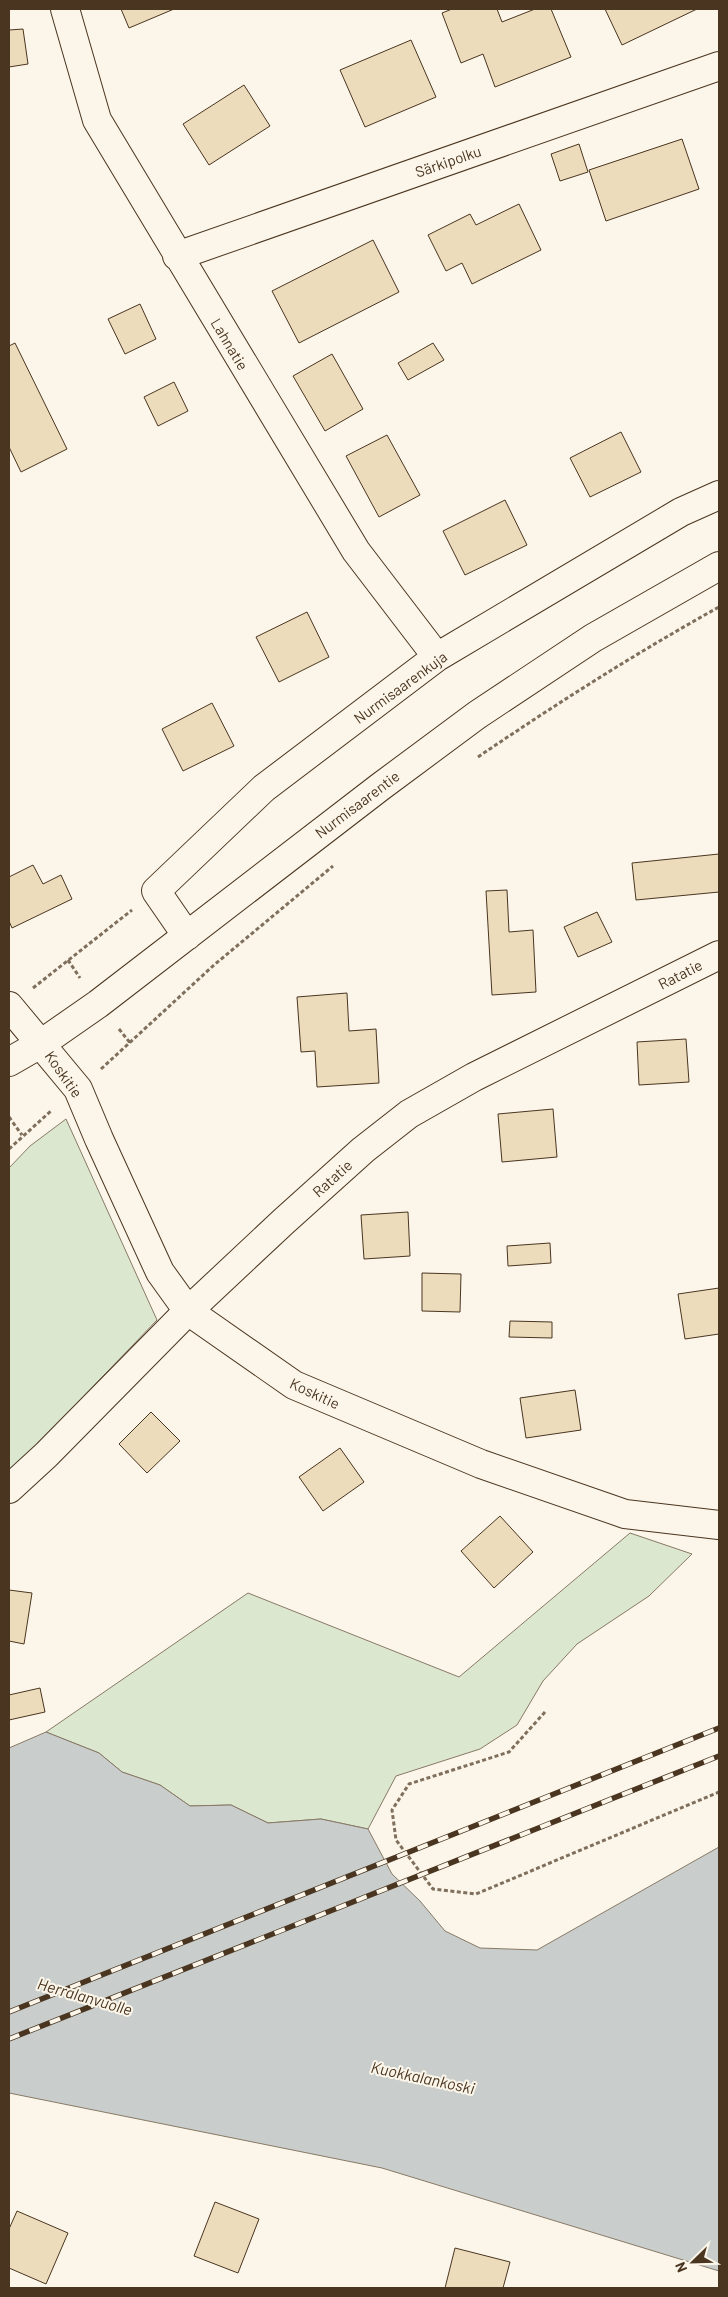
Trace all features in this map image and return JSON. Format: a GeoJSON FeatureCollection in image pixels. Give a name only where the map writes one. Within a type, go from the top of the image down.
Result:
{"type":"FeatureCollection","features":[{"type":"Feature","properties":{"kind":"street","name":"Lahnatie"},"geometry":{"type":"LineString","coordinates":[[65,9],[96,120],[356,551],[437,657]]}},
{"type":"Feature","properties":{"kind":"street","name":"Särkipolku"},"geometry":{"type":"LineString","coordinates":[[178,256],[719,66]]}},
{"type":"Feature","properties":{"kind":"street","name":"Nurmisaarenkuja"},"geometry":{"type":"LineString","coordinates":[[156,890],[264,788],[437,657],[681,512],[719,495]]}},
{"type":"Feature","properties":{"kind":"street","name":"Nurmisaarentie"},"geometry":{"type":"LineString","coordinates":[[9,1062],[42,1043],[98,1004],[380,786],[477,715],[593,638],[719,566]]}},
{"type":"Feature","properties":{"kind":"street"},"geometry":{"type":"LineString","coordinates":[[156,890],[187,936]]}},
{"type":"Feature","properties":{"kind":"street","name":"Ratatie"},"geometry":{"type":"LineString","coordinates":[[9,1489],[46,1455],[188,1311],[363,1150],[409,1114],[474,1077],[719,955]]}},
{"type":"Feature","properties":{"kind":"street","name":"Koskitie"},"geometry":{"type":"LineString","coordinates":[[9,1006],[42,1043],[78,1089],[160,1272],[188,1311],[294,1385],[481,1464],[625,1514],[719,1525]]}},
{"type":"Feature","properties":{"kind":"path"},"geometry":{"type":"LineString","coordinates":[[471,762],[545,712],[666,637],[719,607]]}},
{"type":"Feature","properties":{"kind":"path"},"geometry":{"type":"LineString","coordinates":[[9,1149],[22,1135],[131,1044],[214,965],[341,860]]}},
{"type":"Feature","properties":{"kind":"path"},"geometry":{"type":"LineString","coordinates":[[9,1006],[156,890]]}},
{"type":"Feature","properties":{"kind":"path"},"geometry":{"type":"LineString","coordinates":[[9,1117],[22,1135]]}},
{"type":"Feature","properties":{"kind":"path"},"geometry":{"type":"LineString","coordinates":[[545,1712],[509,1752],[409,1784],[392,1810],[396,1840],[433,1889],[476,1894],[719,1792]]}},
{"type":"Feature","properties":{"kind":"green space"},"geometry":{"type":"Polygon","coordinates":[[[66,1119],[157,1320],[9,1474],[9,1168],[30,1146],[66,1119]]]}},
{"type":"Feature","properties":{"kind":"green space"},"geometry":{"type":"Polygon","coordinates":[[[630,1533],[692,1554],[649,1596],[577,1644],[543,1681],[517,1725],[480,1749],[396,1776],[368,1829],[321,1819],[268,1823],[231,1805],[190,1806],[160,1785],[122,1772],[99,1753],[46,1732],[248,1593],[459,1677],[630,1533]]]}},
{"type":"Feature","properties":{"kind":"water"},"geometry":{"type":"Polygon","coordinates":[[[46,1732],[99,1753],[122,1772],[160,1785],[190,1806],[231,1805],[268,1823],[321,1819],[368,1829],[392,1874],[420,1901],[445,1931],[480,1948],[537,1950],[719,1847],[719,2271],[382,2168],[9,2093],[9,1748],[46,1732]]]}},
{"type":"Feature","properties":{"kind":"building"},"geometry":{"type":"Polygon","coordinates":[[[121,9],[174,9],[129,28],[121,9]]]}},
{"type":"Feature","properties":{"kind":"building"},"geometry":{"type":"Polygon","coordinates":[[[452,9],[497,9],[502,22],[535,9],[551,9],[571,57],[495,87],[483,54],[461,63],[442,13],[452,9]]]}},
{"type":"Feature","properties":{"kind":"building"},"geometry":{"type":"Polygon","coordinates":[[[605,9],[697,9],[622,45],[605,9]]]}},
{"type":"Feature","properties":{"kind":"building"},"geometry":{"type":"Polygon","coordinates":[[[23,29],[28,64],[9,67],[9,30],[23,29]]]}},
{"type":"Feature","properties":{"kind":"building"},"geometry":{"type":"Polygon","coordinates":[[[411,40],[436,97],[365,127],[340,70],[411,40]]]}},
{"type":"Feature","properties":{"kind":"building"},"geometry":{"type":"Polygon","coordinates":[[[244,85],[270,126],[209,165],[183,124],[244,85]]]}},
{"type":"Feature","properties":{"kind":"building"},"geometry":{"type":"Polygon","coordinates":[[[682,139],[699,189],[606,221],[589,170],[682,139]]]}},
{"type":"Feature","properties":{"kind":"building"},"geometry":{"type":"Polygon","coordinates":[[[579,144],[588,172],[560,181],[551,154],[579,144]]]}},
{"type":"Feature","properties":{"kind":"building"},"geometry":{"type":"Polygon","coordinates":[[[519,204],[541,250],[472,284],[462,263],[446,271],[428,235],[470,214],[476,225],[519,204]]]}},
{"type":"Feature","properties":{"kind":"building"},"geometry":{"type":"Polygon","coordinates":[[[373,240],[399,292],[299,343],[272,291],[373,240]]]}},
{"type":"Feature","properties":{"kind":"building"},"geometry":{"type":"Polygon","coordinates":[[[140,304],[156,339],[125,354],[108,319],[140,304]]]}},
{"type":"Feature","properties":{"kind":"building"},"geometry":{"type":"Polygon","coordinates":[[[15,343],[67,449],[21,472],[9,447],[9,346],[15,343]]]}},
{"type":"Feature","properties":{"kind":"building"},"geometry":{"type":"Polygon","coordinates":[[[433,343],[444,360],[408,380],[398,363],[433,343]]]}},
{"type":"Feature","properties":{"kind":"building"},"geometry":{"type":"Polygon","coordinates":[[[332,354],[363,409],[325,431],[293,376],[332,354]]]}},
{"type":"Feature","properties":{"kind":"building"},"geometry":{"type":"Polygon","coordinates":[[[174,382],[188,411],[158,426],[144,397],[174,382]]]}},
{"type":"Feature","properties":{"kind":"building"},"geometry":{"type":"Polygon","coordinates":[[[621,432],[641,472],[590,497],[570,458],[621,432]]]}},
{"type":"Feature","properties":{"kind":"building"},"geometry":{"type":"Polygon","coordinates":[[[387,435],[420,495],[379,517],[346,456],[387,435]]]}},
{"type":"Feature","properties":{"kind":"building"},"geometry":{"type":"Polygon","coordinates":[[[505,500],[527,545],[465,575],[443,531],[505,500]]]}},
{"type":"Feature","properties":{"kind":"building"},"geometry":{"type":"Polygon","coordinates":[[[307,612],[329,657],[279,682],[256,637],[307,612]]]}},
{"type":"Feature","properties":{"kind":"building"},"geometry":{"type":"Polygon","coordinates":[[[212,703],[234,746],[183,771],[162,729],[212,703]]]}},
{"type":"Feature","properties":{"kind":"building"},"geometry":{"type":"Polygon","coordinates":[[[719,854],[719,892],[636,900],[632,863],[719,854]]]}},
{"type":"Feature","properties":{"kind":"building"},"geometry":{"type":"Polygon","coordinates":[[[33,865],[43,884],[61,875],[72,899],[12,928],[9,921],[9,877],[33,865]]]}},
{"type":"Feature","properties":{"kind":"building"},"geometry":{"type":"Polygon","coordinates":[[[507,890],[509,932],[533,930],[536,992],[492,995],[486,891],[507,890]]]}},
{"type":"Feature","properties":{"kind":"building"},"geometry":{"type":"Polygon","coordinates":[[[597,912],[612,942],[578,957],[564,927],[597,912]]]}},
{"type":"Feature","properties":{"kind":"building"},"geometry":{"type":"Polygon","coordinates":[[[347,993],[349,1031],[376,1029],[379,1083],[317,1087],[315,1051],[301,1052],[297,997],[347,993]]]}},
{"type":"Feature","properties":{"kind":"building"},"geometry":{"type":"Polygon","coordinates":[[[686,1039],[689,1082],[639,1085],[637,1042],[686,1039]]]}},
{"type":"Feature","properties":{"kind":"building"},"geometry":{"type":"Polygon","coordinates":[[[553,1109],[557,1157],[502,1162],[498,1114],[553,1109]]]}},
{"type":"Feature","properties":{"kind":"building"},"geometry":{"type":"Polygon","coordinates":[[[408,1212],[410,1256],[364,1259],[361,1215],[408,1212]]]}},
{"type":"Feature","properties":{"kind":"building"},"geometry":{"type":"Polygon","coordinates":[[[550,1243],[551,1263],[508,1266],[507,1246],[550,1243]]]}},
{"type":"Feature","properties":{"kind":"building"},"geometry":{"type":"Polygon","coordinates":[[[422,1273],[461,1274],[460,1312],[422,1311],[422,1273]]]}},
{"type":"Feature","properties":{"kind":"building"},"geometry":{"type":"Polygon","coordinates":[[[719,1288],[719,1334],[685,1339],[678,1294],[719,1288]]]}},
{"type":"Feature","properties":{"kind":"building"},"geometry":{"type":"Polygon","coordinates":[[[510,1321],[552,1322],[552,1338],[509,1337],[510,1321]]]}},
{"type":"Feature","properties":{"kind":"building"},"geometry":{"type":"Polygon","coordinates":[[[575,1390],[581,1430],[526,1438],[520,1398],[575,1390]]]}},
{"type":"Feature","properties":{"kind":"building"},"geometry":{"type":"Polygon","coordinates":[[[151,1412],[180,1441],[147,1473],[119,1444],[151,1412]]]}},
{"type":"Feature","properties":{"kind":"building"},"geometry":{"type":"Polygon","coordinates":[[[340,1448],[364,1482],[323,1511],[299,1477],[340,1448]]]}},
{"type":"Feature","properties":{"kind":"building"},"geometry":{"type":"Polygon","coordinates":[[[500,1516],[533,1552],[494,1588],[461,1551],[500,1516]]]}},
{"type":"Feature","properties":{"kind":"building"},"geometry":{"type":"Polygon","coordinates":[[[9,1590],[32,1593],[24,1644],[9,1641],[9,1590]]]}},
{"type":"Feature","properties":{"kind":"building"},"geometry":{"type":"Polygon","coordinates":[[[40,1688],[45,1712],[9,1720],[9,1695],[40,1688]]]}},
{"type":"Feature","properties":{"kind":"building"},"geometry":{"type":"Polygon","coordinates":[[[215,2202],[259,2219],[238,2273],[194,2256],[215,2202]]]}},
{"type":"Feature","properties":{"kind":"building"},"geometry":{"type":"Polygon","coordinates":[[[17,2211],[68,2233],[46,2284],[9,2268],[9,2229],[17,2211]]]}},
{"type":"Feature","properties":{"kind":"building"},"geometry":{"type":"Polygon","coordinates":[[[455,2248],[510,2262],[503,2288],[445,2288],[455,2248]]]}},
{"type":"Feature","properties":{"kind":"railway"},"geometry":{"type":"LineString","coordinates":[[9,2012],[719,1728]]}},
{"type":"Feature","properties":{"kind":"railway"},"geometry":{"type":"LineString","coordinates":[[9,2039],[719,1756]]}},
{"type":"Feature","properties":{"kind":"water label","name":"Herralanvuolle"},"geometry":{"type":"Point","coordinates":[85,1996]}},
{"type":"Feature","properties":{"kind":"water label","name":"Kuokkalankoski"},"geometry":{"type":"Point","coordinates":[423,2077]}}]}
